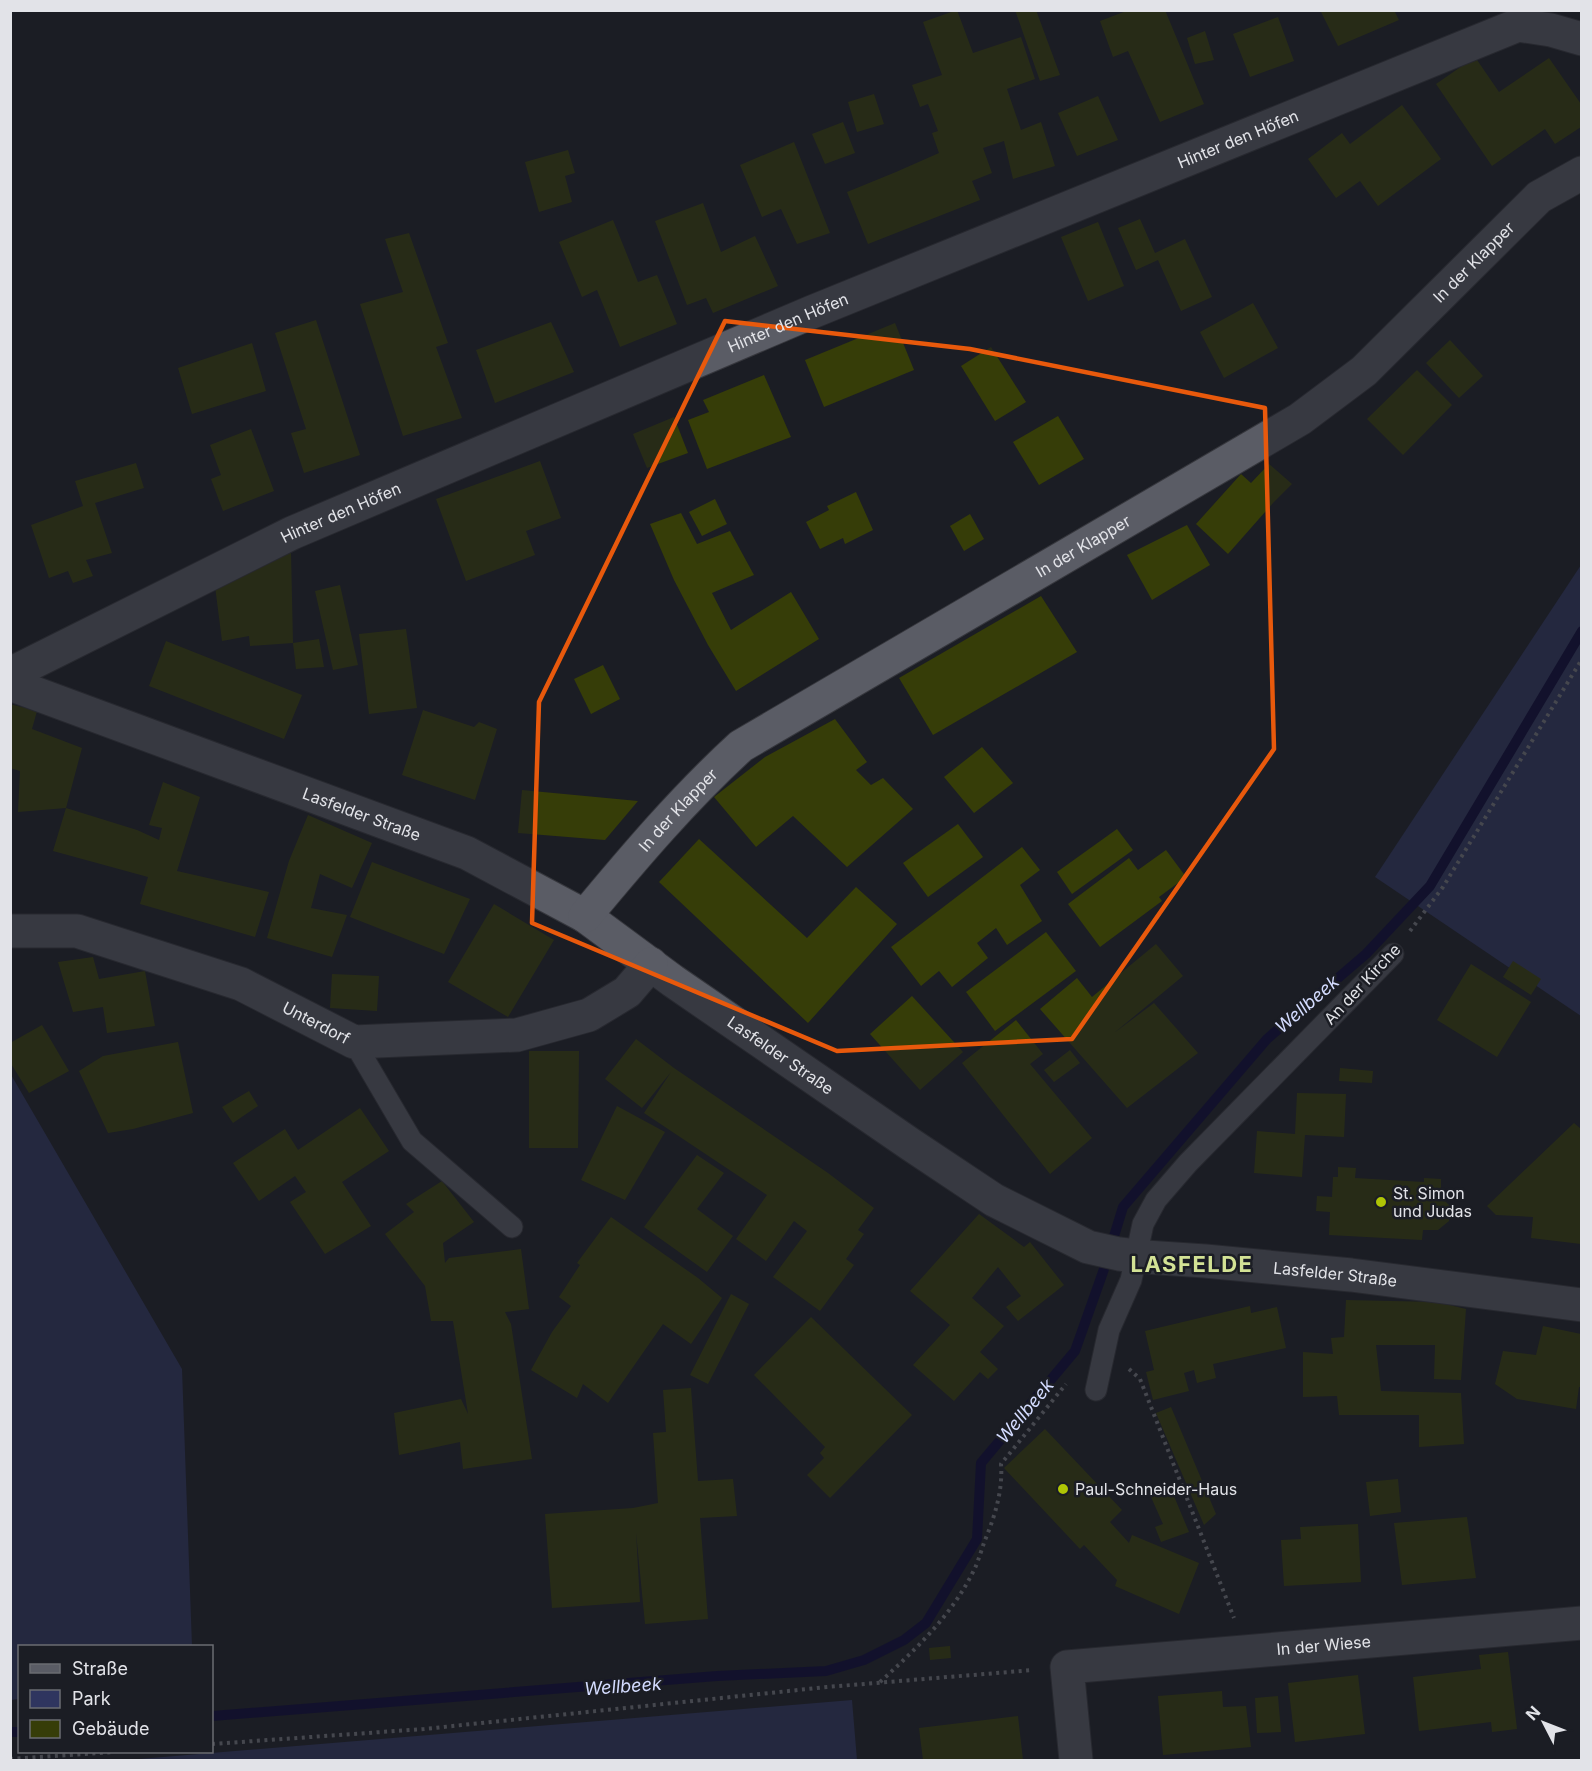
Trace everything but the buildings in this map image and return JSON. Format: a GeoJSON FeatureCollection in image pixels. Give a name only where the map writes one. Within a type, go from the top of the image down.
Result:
{"type":"FeatureCollection","features":[{"type":"Feature","properties":{"kind":"street","name":"Hinter den Höfen"},"geometry":{"type":"LineString","coordinates":[[10,674],[302,528],[812,312],[1518,25],[1551,30],[1581,39]]}},
{"type":"Feature","properties":{"kind":"street","name":"In der Klapper"},"geometry":{"type":"LineString","coordinates":[[585,916],[645,844],[712,773],[741,746],[1300,419],[1364,371],[1539,197],[1581,173]]}},
{"type":"Feature","properties":{"kind":"street","name":"Lasfelder Straße"},"geometry":{"type":"LineString","coordinates":[[10,684],[467,854],[585,916],[910,1144],[994,1200],[1114,1252],[1351,1275],[1581,1305]]}},
{"type":"Feature","properties":{"kind":"street","name":"Unterdorf"},"geometry":{"type":"LineString","coordinates":[[10,931],[77,931],[88,934],[241,984],[354,1042],[517,1035],[589,1015],[627,992],[651,964]]}},
{"type":"Feature","properties":{"kind":"street","name":"In der Wiese"},"geometry":{"type":"LineString","coordinates":[[1067,1667],[1581,1623]]}},
{"type":"Feature","properties":{"kind":"street"},"geometry":{"type":"LineString","coordinates":[[1067,1667],[1076,1761]]}},
{"type":"Feature","properties":{"kind":"lane","name":"An der Kirche"},"geometry":{"type":"LineString","coordinates":[[1096,1390],[1109,1330],[1131,1280],[1114,1252],[1143,1224],[1156,1200],[1188,1163],[1393,954]]}},
{"type":"Feature","properties":{"kind":"lane"},"geometry":{"type":"LineString","coordinates":[[354,1042],[412,1141],[512,1227]]}},
{"type":"Feature","properties":{"kind":"path","name":"An der Kirche"},"geometry":{"type":"LineString","coordinates":[[1393,954],[1443,887],[1581,659]]}},
{"type":"Feature","properties":{"kind":"path"},"geometry":{"type":"LineString","coordinates":[[879,1682],[916,1649],[945,1616],[972,1574],[992,1524],[1002,1480],[1001,1464],[1089,1353],[1105,1349],[1140,1379],[1219,1583],[1249,1652]]}},
{"type":"Feature","properties":{"kind":"path"},"geometry":{"type":"LineString","coordinates":[[213,1744],[424,1729],[879,1682],[1067,1667]]}},
{"type":"Feature","properties":{"kind":"path"},"geometry":{"type":"LineString","coordinates":[[10,1759],[99,1753]]}},
{"type":"Feature","properties":{"kind":"highlighted area"},"geometry":{"type":"Polygon","coordinates":[[[725,321],[970,349],[1265,408],[1274,749],[1072,1039],[837,1051],[532,923],[539,702],[725,321]]]}},
{"type":"Feature","properties":{"kind":"green space"},"geometry":{"type":"Polygon","coordinates":[[[1581,565],[1581,1016],[1375,877],[1581,565]]]}},
{"type":"Feature","properties":{"kind":"green space"},"geometry":{"type":"Polygon","coordinates":[[[10,1073],[182,1369],[192,1645],[18,1645],[18,1699],[11,1700],[10,1073]]]}},
{"type":"Feature","properties":{"kind":"green space"},"geometry":{"type":"Polygon","coordinates":[[[852,1700],[857,1760],[127,1760],[852,1700]]]}},
{"type":"Feature","properties":{"kind":"waterway","name":"Wellbeek"},"geometry":{"type":"LineString","coordinates":[[213,1716],[717,1676],[826,1671],[864,1660],[904,1640],[926,1623],[977,1539],[981,1463],[1075,1351],[1123,1207],[1267,1039],[1366,954],[1430,886],[1582,631]]}},
{"type":"Feature","properties":{"kind":"waterway","name":"Wellbeek"},"geometry":{"type":"LineString","coordinates":[[10,1732],[18,1732]]}},
{"type":"Feature","properties":{"kind":"place","name":"St. Simon und Judas"},"geometry":{"type":"Point","coordinates":[1381,1202]}},
{"type":"Feature","properties":{"kind":"place","name":"Paul-Schneider-Haus"},"geometry":{"type":"Point","coordinates":[1063,1489]}},
{"type":"Feature","properties":{"kind":"district","name":"LASFELDE"},"geometry":{"type":"Point","coordinates":[1192,1264]}}]}
